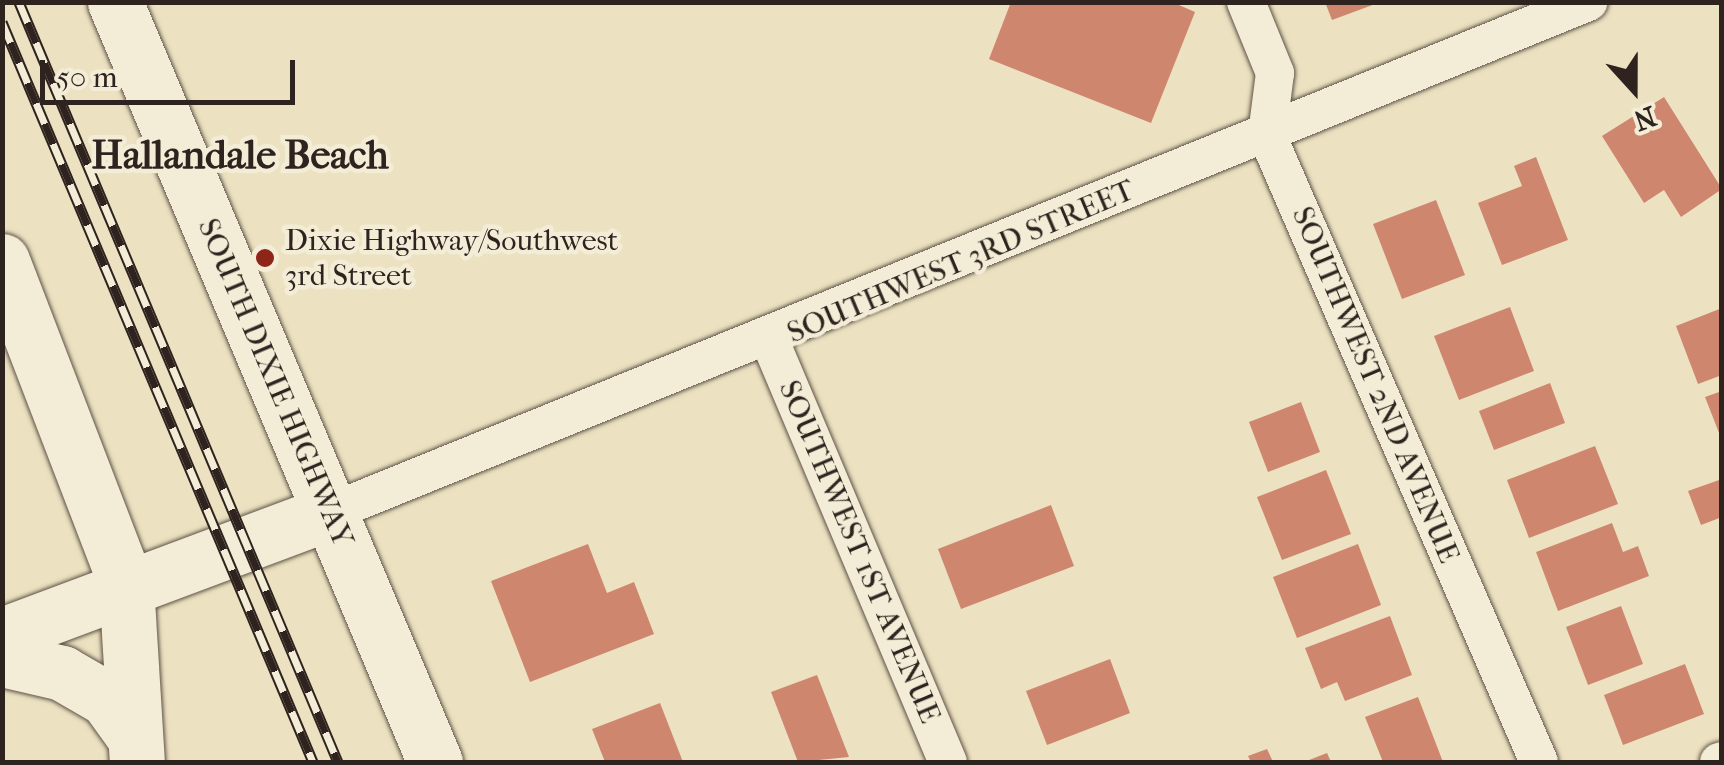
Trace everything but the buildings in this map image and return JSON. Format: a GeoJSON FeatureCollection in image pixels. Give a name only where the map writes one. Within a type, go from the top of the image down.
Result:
{"type":"FeatureCollection","features":[{"type":"Feature","properties":{"kind":"main road","name":"SOUTH DIXIE HIGHWAY"},"geometry":{"type":"LineString","coordinates":[[124,5],[435,762]]}},
{"type":"Feature","properties":{"kind":"main road"},"geometry":{"type":"LineString","coordinates":[[2,261],[126,584],[136,750]]}},
{"type":"Feature","properties":{"kind":"main road"},"geometry":{"type":"LineString","coordinates":[[2,635],[126,584],[331,512]]}},
{"type":"Feature","properties":{"kind":"main road"},"geometry":{"type":"LineString","coordinates":[[2,659],[62,673],[106,699],[136,750]]}},
{"type":"Feature","properties":{"kind":"street"},"geometry":{"type":"LineString","coordinates":[[1246,2],[1276,73],[1267,135]]}},
{"type":"Feature","properties":{"kind":"street","name":"SOUTHWEST 3RD STREET"},"geometry":{"type":"LineString","coordinates":[[331,512],[770,341],[1588,2]]}},
{"type":"Feature","properties":{"kind":"street","name":"SOUTHWEST 2ND AVENUE"},"geometry":{"type":"LineString","coordinates":[[1267,135],[1539,762]]}},
{"type":"Feature","properties":{"kind":"street","name":"SOUTHWEST 1ST AVENUE"},"geometry":{"type":"LineString","coordinates":[[770,341],[948,762]]}},
{"type":"Feature","properties":{"kind":"railway"},"geometry":{"type":"LineString","coordinates":[[19,2],[338,762]]}},
{"type":"Feature","properties":{"kind":"railway"},"geometry":{"type":"LineString","coordinates":[[2,22],[313,762]]}},
{"type":"Feature","properties":{"kind":"place","name":"Dixie Highway/Southwest 3rd Street"},"geometry":{"type":"Point","coordinates":[265,258]}},
{"type":"Feature","properties":{"kind":"district","name":"Hallandale Beach"},"geometry":{"type":"Point","coordinates":[240,155]}}]}
